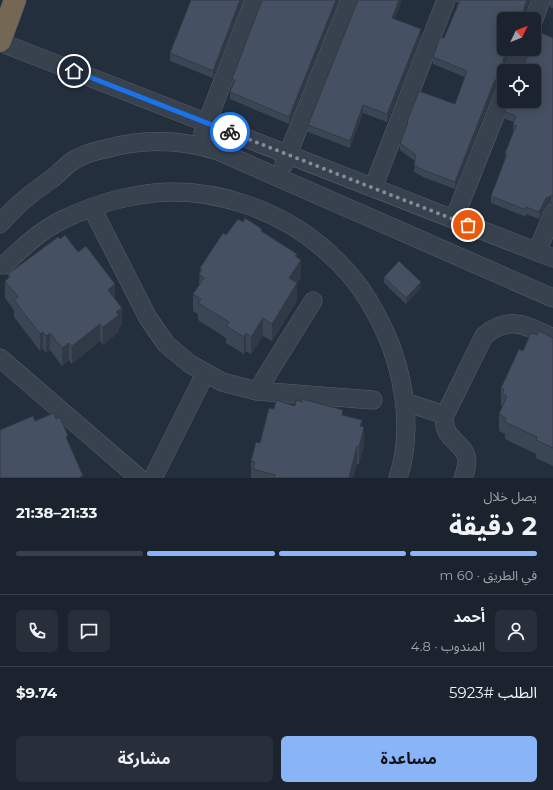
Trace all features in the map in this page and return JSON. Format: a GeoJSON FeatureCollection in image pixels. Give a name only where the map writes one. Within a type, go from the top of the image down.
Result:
{"type":"FeatureCollection","features":[{"type":"Feature","properties":{"kind":"highway"},"geometry":{"type":"LineString","coordinates":[[0,41],[15,0]]}},
{"type":"Feature","properties":{"kind":"street"},"geometry":{"type":"LineString","coordinates":[[199,145],[254,0]]}},
{"type":"Feature","properties":{"kind":"street"},"geometry":{"type":"LineString","coordinates":[[278,177],[350,0]]}},
{"type":"Feature","properties":{"kind":"street"},"geometry":{"type":"LineString","coordinates":[[373,188],[446,0]]}},
{"type":"Feature","properties":{"kind":"street"},"geometry":{"type":"LineString","coordinates":[[537,12],[541,0]]}},
{"type":"Feature","properties":{"kind":"street"},"geometry":{"type":"LineString","coordinates":[[0,41],[545,255],[553,213]]}},
{"type":"Feature","properties":{"kind":"street"},"geometry":{"type":"LineString","coordinates":[[454,219],[498,108]]}},
{"type":"Feature","properties":{"kind":"street"},"geometry":{"type":"LineString","coordinates":[[0,224],[20,202],[75,159],[101,150],[135,142],[177,141],[199,145],[218,151],[553,298]]}},
{"type":"Feature","properties":{"kind":"street"},"geometry":{"type":"LineString","coordinates":[[4,265],[38,236],[63,220],[92,208],[134,196],[171,192],[209,195],[245,204],[280,219],[312,239],[340,264],[364,293],[383,325],[396,361],[405,402],[405,435],[401,470],[398,478]]}},
{"type":"Feature","properties":{"kind":"street"},"geometry":{"type":"LineString","coordinates":[[92,208],[156,331],[178,354],[206,374],[222,382],[256,391],[374,400]]}},
{"type":"Feature","properties":{"kind":"street"},"geometry":{"type":"LineString","coordinates":[[256,391],[313,301]]}},
{"type":"Feature","properties":{"kind":"street"},"geometry":{"type":"LineString","coordinates":[[463,478],[467,467],[465,452],[449,436],[444,422],[445,415],[484,336],[491,330],[505,324],[520,324],[553,338]]}},
{"type":"Feature","properties":{"kind":"street"},"geometry":{"type":"LineString","coordinates":[[0,358],[139,478]]}},
{"type":"Feature","properties":{"kind":"street"},"geometry":{"type":"LineString","coordinates":[[154,478],[206,374]]}},
{"type":"Feature","properties":{"kind":"street"},"geometry":{"type":"LineString","coordinates":[[405,402],[445,415]]}},
{"type":"Feature","properties":{"kind":"building"},"geometry":{"type":"Polygon","coordinates":[[[191,0],[240,0],[213,71],[170,53],[191,0]]]}},
{"type":"Feature","properties":{"kind":"building"},"geometry":{"type":"Polygon","coordinates":[[[262,0],[336,0],[289,117],[230,92],[235,80],[232,79],[262,0]]]}},
{"type":"Feature","properties":{"kind":"building"},"geometry":{"type":"Polygon","coordinates":[[[358,0],[399,0],[392,18],[421,29],[387,114],[363,105],[350,141],[308,125],[358,0]]]}},
{"type":"Feature","properties":{"kind":"building"},"geometry":{"type":"Polygon","coordinates":[[[460,0],[527,0],[524,12],[497,12],[497,56],[505,56],[503,64],[497,64],[497,78],[494,82],[455,182],[414,165],[416,155],[400,143],[419,91],[455,104],[467,71],[433,57],[440,37],[444,38],[460,0]]]}},
{"type":"Feature","properties":{"kind":"building"},"geometry":{"type":"Polygon","coordinates":[[[541,33],[553,38],[553,196],[546,198],[539,212],[526,207],[526,210],[491,196],[507,154],[505,153],[516,126],[513,125],[516,116],[505,112],[506,108],[541,108],[541,64],[524,64],[527,56],[541,56],[541,33]]]}},
{"type":"Feature","properties":{"kind":"building"},"geometry":{"type":"Polygon","coordinates":[[[245,218],[262,229],[261,231],[297,254],[295,256],[301,260],[289,278],[297,283],[272,324],[263,318],[251,337],[246,333],[244,337],[226,326],[229,322],[198,303],[201,299],[193,294],[204,278],[199,274],[202,270],[200,268],[223,233],[226,235],[238,219],[243,222],[245,218]]]}},
{"type":"Feature","properties":{"kind":"building"},"geometry":{"type":"Polygon","coordinates":[[[65,235],[78,252],[86,246],[115,284],[108,290],[122,308],[116,312],[119,315],[103,327],[100,324],[72,346],[69,343],[62,348],[50,333],[46,336],[43,332],[40,334],[14,300],[18,297],[5,281],[10,277],[8,274],[58,237],[60,239],[65,235]]]}},
{"type":"Feature","properties":{"kind":"building"},"geometry":{"type":"Polygon","coordinates":[[[399,261],[421,282],[406,298],[384,277],[399,261]]]}},
{"type":"Feature","properties":{"kind":"building"},"geometry":{"type":"Polygon","coordinates":[[[539,331],[553,338],[553,448],[536,440],[537,437],[505,422],[506,418],[499,414],[507,396],[502,394],[504,389],[501,388],[519,349],[523,351],[531,333],[537,335],[539,331]]]}},
{"type":"Feature","properties":{"kind":"building"},"geometry":{"type":"Polygon","coordinates":[[[302,399],[343,410],[342,415],[362,420],[360,426],[364,427],[359,447],[357,446],[349,478],[274,478],[275,475],[253,469],[255,462],[251,461],[256,442],[260,443],[269,408],[274,409],[276,400],[295,406],[296,400],[302,402],[302,399]]]}},
{"type":"Feature","properties":{"kind":"building"},"geometry":{"type":"Polygon","coordinates":[[[54,413],[56,419],[60,417],[68,436],[66,437],[83,476],[80,477],[81,478],[0,478],[0,430],[33,416],[35,421],[54,413]]]}},
{"type":"Feature","properties":{"kind":"way so far"},"geometry":{"type":"LineString","coordinates":[[230,132],[468,225]]}},
{"type":"Feature","properties":{"kind":"route"},"geometry":{"type":"LineString","coordinates":[[74,71],[230,132]]}}]}
